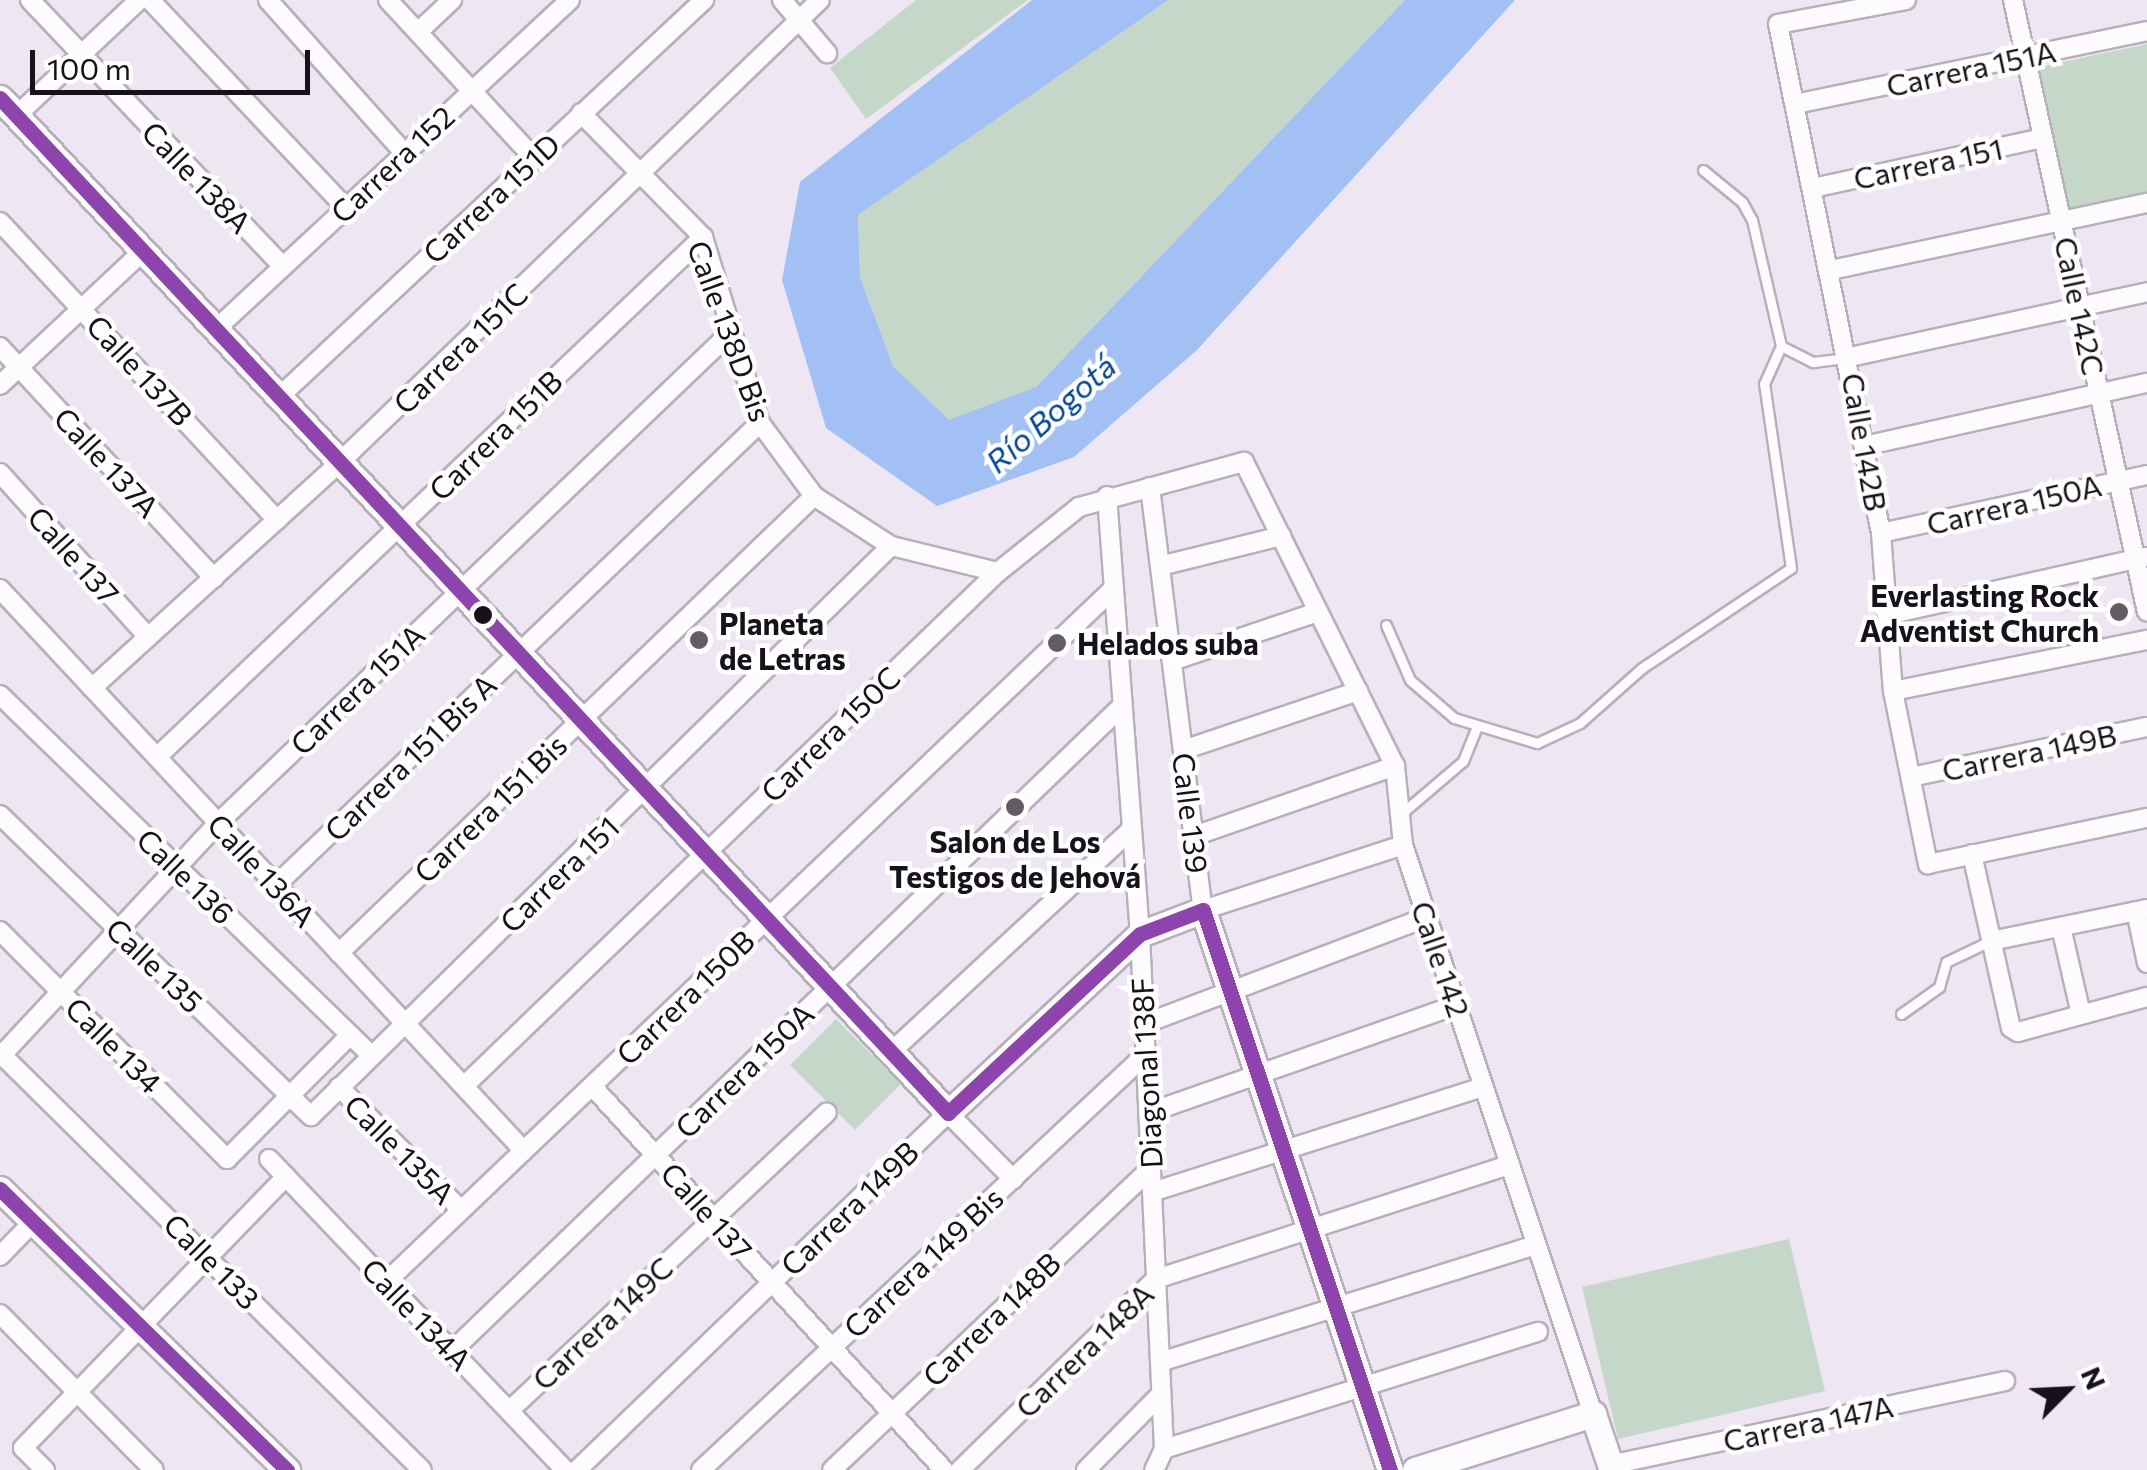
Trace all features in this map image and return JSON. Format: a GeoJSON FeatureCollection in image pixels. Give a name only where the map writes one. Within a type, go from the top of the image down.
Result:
{"type":"FeatureCollection","features":[{"type":"Feature","properties":{"kind":"main road"},"geometry":{"type":"LineString","coordinates":[[8,107],[948,1113]]}},
{"type":"Feature","properties":{"kind":"main road","name":"Carrera 149B"},"geometry":{"type":"LineString","coordinates":[[948,1113],[1140,934],[1203,910]]}},
{"type":"Feature","properties":{"kind":"main road","name":"Calle 139"},"geometry":{"type":"LineString","coordinates":[[1203,910],[1390,1470]]}},
{"type":"Feature","properties":{"kind":"main road"},"geometry":{"type":"LineString","coordinates":[[0,1190],[287,1470]]}},
{"type":"Feature","properties":{"kind":"main road"},"geometry":{"type":"LineString","coordinates":[[1415,1470],[1593,1414]]}},
{"type":"Feature","properties":{"kind":"main road","name":"Calle 142"},"geometry":{"type":"LineString","coordinates":[[1593,1414],[1611,1468]]}},
{"type":"Feature","properties":{"kind":"street","name":"Calle 138A"},"geometry":{"type":"LineString","coordinates":[[30,0],[282,266]]}},
{"type":"Feature","properties":{"kind":"street"},"geometry":{"type":"LineString","coordinates":[[8,107],[80,56],[139,0]]}},
{"type":"Feature","properties":{"kind":"street"},"geometry":{"type":"LineString","coordinates":[[150,0],[346,208]]}},
{"type":"Feature","properties":{"kind":"street"},"geometry":{"type":"LineString","coordinates":[[268,0],[405,154]]}},
{"type":"Feature","properties":{"kind":"street"},"geometry":{"type":"LineString","coordinates":[[388,0],[534,158]]}},
{"type":"Feature","properties":{"kind":"street"},"geometry":{"type":"LineString","coordinates":[[418,32],[452,0]]}},
{"type":"Feature","properties":{"kind":"street","name":"Carrera 152"},"geometry":{"type":"LineString","coordinates":[[216,329],[570,0]]}},
{"type":"Feature","properties":{"kind":"street","name":"Carrera 151D"},"geometry":{"type":"LineString","coordinates":[[279,397],[704,0]]}},
{"type":"Feature","properties":{"kind":"street"},"geometry":{"type":"LineString","coordinates":[[782,0],[827,52]]}},
{"type":"Feature","properties":{"kind":"street","name":"Carrera 151C"},"geometry":{"type":"LineString","coordinates":[[92,688],[340,462],[820,0]]}},
{"type":"Feature","properties":{"kind":"street","name":"Calle 142B"},"geometry":{"type":"LineString","coordinates":[[1906,0],[1778,24],[1850,358],[1881,534],[1893,691],[1928,864],[1972,854]]}},
{"type":"Feature","properties":{"kind":"street","name":"Calle 142C"},"geometry":{"type":"LineString","coordinates":[[2013,0],[2118,481],[2141,558],[2147,612]]}},
{"type":"Feature","properties":{"kind":"street","name":"Carrera 151A"},"geometry":{"type":"LineString","coordinates":[[1795,104],[2147,31]]}},
{"type":"Feature","properties":{"kind":"street","name":"Calle 138D Bis"},"geometry":{"type":"LineString","coordinates":[[581,113],[702,237],[728,335],[760,423],[814,496],[891,546],[998,572]]}},
{"type":"Feature","properties":{"kind":"street","name":"Carrera 151"},"geometry":{"type":"LineString","coordinates":[[1813,188],[2043,138]]}},
{"type":"Feature","properties":{"kind":"street"},"geometry":{"type":"LineString","coordinates":[[1831,270],[2147,202]]}},
{"type":"Feature","properties":{"kind":"street","name":"Calle 137B"},"geometry":{"type":"LineString","coordinates":[[0,222],[277,520]]}},
{"type":"Feature","properties":{"kind":"street","name":"Carrera 151B"},"geometry":{"type":"LineString","coordinates":[[157,757],[702,237]]}},
{"type":"Feature","properties":{"kind":"street"},"geometry":{"type":"LineString","coordinates":[[0,385],[143,251]]}},
{"type":"Feature","properties":{"kind":"street"},"geometry":{"type":"LineString","coordinates":[[1850,358],[2147,292]]}},
{"type":"Feature","properties":{"kind":"street","name":"Carrera 151A"},"geometry":{"type":"LineString","coordinates":[[0,1055],[218,822],[728,335]]}},
{"type":"Feature","properties":{"kind":"street","name":"Calle 137A"},"geometry":{"type":"LineString","coordinates":[[0,347],[214,578]]}},
{"type":"Feature","properties":{"kind":"street"},"geometry":{"type":"LineString","coordinates":[[1864,446],[2147,383]]}},
{"type":"Feature","properties":{"kind":"street","name":"Carrera 151 Bis A"},"geometry":{"type":"LineString","coordinates":[[276,885],[760,423]]}},
{"type":"Feature","properties":{"kind":"street","name":"Carrera 150C"},"geometry":{"type":"LineString","coordinates":[[464,1086],[998,572],[1079,507],[1107,496],[1244,462]]}},
{"type":"Feature","properties":{"kind":"street","name":"Calle 142"},"geometry":{"type":"LineString","coordinates":[[1244,462],[1395,766],[1403,845],[1593,1414]]}},
{"type":"Feature","properties":{"kind":"street","name":"Calle 137"},"geometry":{"type":"LineString","coordinates":[[0,473],[148,637]]}},
{"type":"Feature","properties":{"kind":"street","name":"Carrera 150A"},"geometry":{"type":"LineString","coordinates":[[1881,534],[2147,474]]}},
{"type":"Feature","properties":{"kind":"street","name":"Calle 139"},"geometry":{"type":"LineString","coordinates":[[1150,487],[1203,910]]}},
{"type":"Feature","properties":{"kind":"street","name":"Carrera 151 Bis"},"geometry":{"type":"LineString","coordinates":[[339,953],[814,496]]}},
{"type":"Feature","properties":{"kind":"street","name":"Diagonal 138F"},"geometry":{"type":"LineString","coordinates":[[1107,496],[1146,1054],[1164,1449],[1154,1470]]}},
{"type":"Feature","properties":{"kind":"street"},"geometry":{"type":"LineString","coordinates":[[1160,566],[1281,536]]}},
{"type":"Feature","properties":{"kind":"street","name":"Carrera 151"},"geometry":{"type":"LineString","coordinates":[[310,1116],[891,546]]}},
{"type":"Feature","properties":{"kind":"street"},"geometry":{"type":"LineString","coordinates":[[1887,615],[2141,558]]}},
{"type":"Feature","properties":{"kind":"street","name":"Carrera 150B"},"geometry":{"type":"LineString","coordinates":[[386,1282],[1114,588]]}},
{"type":"Feature","properties":{"kind":"street","name":"Calle 136A"},"geometry":{"type":"LineString","coordinates":[[0,590],[524,1151]]}},
{"type":"Feature","properties":{"kind":"street"},"geometry":{"type":"LineString","coordinates":[[1172,661],[1318,612]]}},
{"type":"Feature","properties":{"kind":"street"},"geometry":{"type":"LineString","coordinates":[[1893,691],[2147,640]]}},
{"type":"Feature","properties":{"kind":"street"},"geometry":{"type":"LineString","coordinates":[[1183,750],[1358,691]]}},
{"type":"Feature","properties":{"kind":"street","name":"Calle 136"},"geometry":{"type":"LineString","coordinates":[[0,696],[372,1056]]}},
{"type":"Feature","properties":{"kind":"street","name":"Carrera 150A"},"geometry":{"type":"LineString","coordinates":[[452,1351],[1123,706]]}},
{"type":"Feature","properties":{"kind":"street","name":"Carrera 149B"},"geometry":{"type":"LineString","coordinates":[[1911,777],[2147,727]]}},
{"type":"Feature","properties":{"kind":"street"},"geometry":{"type":"LineString","coordinates":[[1194,836],[1395,766]]}},
{"type":"Feature","properties":{"kind":"street","name":"Calle 135"},"geometry":{"type":"LineString","coordinates":[[0,815],[310,1116]]}},
{"type":"Feature","properties":{"kind":"street"},"geometry":{"type":"LineString","coordinates":[[2147,818],[1972,854],[2011,1028],[2018,1032],[2147,997]]}},
{"type":"Feature","properties":{"kind":"street"},"geometry":{"type":"LineString","coordinates":[[891,1052],[1132,829]]}},
{"type":"Feature","properties":{"kind":"street","name":"Carrera 149B"},"geometry":{"type":"LineString","coordinates":[[1203,910],[1403,845]]}},
{"type":"Feature","properties":{"kind":"street"},"geometry":{"type":"LineString","coordinates":[[1992,941],[2142,910],[2147,963]]}},
{"type":"Feature","properties":{"kind":"street"},"geometry":{"type":"LineString","coordinates":[[1144,1024],[1427,917]]}},
{"type":"Feature","properties":{"kind":"street"},"geometry":{"type":"LineString","coordinates":[[2061,926],[2080,1014]]}},
{"type":"Feature","properties":{"kind":"street","name":"Calle 134"},"geometry":{"type":"LineString","coordinates":[[0,931],[228,1159],[290,1096]]}},
{"type":"Feature","properties":{"kind":"street"},"geometry":{"type":"LineString","coordinates":[[1148,1112],[1456,1004]]}},
{"type":"Feature","properties":{"kind":"street"},"geometry":{"type":"LineString","coordinates":[[290,1096],[350,1035]]}},
{"type":"Feature","properties":{"kind":"street","name":"Carrera 149 Bis"},"geometry":{"type":"LineString","coordinates":[[700,1470],[1146,1054]]}},
{"type":"Feature","properties":{"kind":"street","name":"Calle 133"},"geometry":{"type":"LineString","coordinates":[[0,1055],[421,1470]]}},
{"type":"Feature","properties":{"kind":"street","name":"Calle 137"},"geometry":{"type":"LineString","coordinates":[[592,1086],[944,1470]]}},
{"type":"Feature","properties":{"kind":"street"},"geometry":{"type":"LineString","coordinates":[[1152,1192],[1484,1087]]}},
{"type":"Feature","properties":{"kind":"street","name":"Calle 135A"},"geometry":{"type":"LineString","coordinates":[[339,1088],[461,1210]]}},
{"type":"Feature","properties":{"kind":"street","name":"Carrera 149C"},"geometry":{"type":"LineString","coordinates":[[509,1411],[827,1112]]}},
{"type":"Feature","properties":{"kind":"street"},"geometry":{"type":"LineString","coordinates":[[948,1113],[1012,1179]]}},
{"type":"Feature","properties":{"kind":"street","name":"Carrera 149B"},"geometry":{"type":"LineString","coordinates":[[578,1470],[948,1113]]}},
{"type":"Feature","properties":{"kind":"street","name":"Calle 134A"},"geometry":{"type":"LineString","coordinates":[[269,1159],[565,1470]]}},
{"type":"Feature","properties":{"kind":"street","name":"Carrera 148A"},"geometry":{"type":"LineString","coordinates":[[960,1470],[1156,1278],[1510,1165]]}},
{"type":"Feature","properties":{"kind":"street","name":"Carrera 148B"},"geometry":{"type":"LineString","coordinates":[[832,1470],[1151,1168]]}},
{"type":"Feature","properties":{"kind":"street"},"geometry":{"type":"LineString","coordinates":[[45,1470],[23,1448],[286,1177]]}},
{"type":"Feature","properties":{"kind":"street"},"geometry":{"type":"LineString","coordinates":[[0,1256],[33,1222]]}},
{"type":"Feature","properties":{"kind":"street"},"geometry":{"type":"LineString","coordinates":[[1160,1362],[1536,1244]]}},
{"type":"Feature","properties":{"kind":"street"},"geometry":{"type":"LineString","coordinates":[[0,1314],[154,1470]]}},
{"type":"Feature","properties":{"kind":"street"},"geometry":{"type":"LineString","coordinates":[[1164,1449],[1538,1332]]}},
{"type":"Feature","properties":{"kind":"street","name":"Carrera 147A"},"geometry":{"type":"LineString","coordinates":[[1611,1468],[2006,1381]]}},
{"type":"Feature","properties":{"kind":"street"},"geometry":{"type":"LineString","coordinates":[[1086,1470],[1161,1394]]}},
{"type":"Feature","properties":{"kind":"lane"},"geometry":{"type":"LineString","coordinates":[[1386,625],[1410,680],[1454,718],[1536,743],[1580,723],[1642,668],[1791,568],[1764,384],[1781,346],[1752,220],[1742,202],[1703,170]]}},
{"type":"Feature","properties":{"kind":"lane"},"geometry":{"type":"LineString","coordinates":[[1781,346],[1813,362],[1850,358]]}},
{"type":"Feature","properties":{"kind":"lane"},"geometry":{"type":"LineString","coordinates":[[1400,815],[1463,761],[1477,726]]}},
{"type":"Feature","properties":{"kind":"lane"},"geometry":{"type":"LineString","coordinates":[[1901,1014],[1940,987],[1946,962],[1992,941]]}},
{"type":"Feature","properties":{"kind":"green space"},"geometry":{"type":"Polygon","coordinates":[[[916,0],[1028,0],[866,119],[830,68],[916,0]]]}},
{"type":"Feature","properties":{"kind":"green space"},"geometry":{"type":"Polygon","coordinates":[[[1165,0],[1405,0],[1036,387],[949,421],[893,366],[860,277],[858,215],[1165,0]]]}},
{"type":"Feature","properties":{"kind":"green space"},"geometry":{"type":"Polygon","coordinates":[[[2147,44],[2147,195],[2065,213],[2034,68],[2147,44]]]}},
{"type":"Feature","properties":{"kind":"green space"},"geometry":{"type":"Polygon","coordinates":[[[836,1019],[901,1084],[855,1130],[790,1065],[836,1019]]]}},
{"type":"Feature","properties":{"kind":"green space"},"geometry":{"type":"Polygon","coordinates":[[[1789,1239],[1825,1391],[1618,1439],[1582,1287],[1789,1239]]]}},
{"type":"Feature","properties":{"kind":"water","name":"Río Bogotá"},"geometry":{"type":"Polygon","coordinates":[[[1032,0],[1168,0],[858,215],[860,277],[893,366],[949,420],[1036,387],[1405,0],[1515,0],[1197,350],[1074,457],[937,506],[826,428],[782,280],[800,182],[1032,0]]]}},
{"type":"Feature","properties":{"kind":"transit line"},"geometry":{"type":"LineString","coordinates":[[0,98],[948,1113]]}},
{"type":"Feature","properties":{"kind":"transit line"},"geometry":{"type":"LineString","coordinates":[[1203,910],[1390,1470]]}},
{"type":"Feature","properties":{"kind":"transit line"},"geometry":{"type":"LineString","coordinates":[[948,1113],[1140,934],[1203,910]]}},
{"type":"Feature","properties":{"kind":"transit line"},"geometry":{"type":"LineString","coordinates":[[0,1189],[287,1470]]}},
{"type":"Feature","properties":{"kind":"place","name":"Everlasting Rock Adventist Church"},"geometry":{"type":"Point","coordinates":[2119,612]}},
{"type":"Feature","properties":{"kind":"place","name":"Planeta de Letras"},"geometry":{"type":"Point","coordinates":[699,640]}},
{"type":"Feature","properties":{"kind":"place","name":"Helados suba"},"geometry":{"type":"Point","coordinates":[1057,643]}},
{"type":"Feature","properties":{"kind":"place","name":"Salon de Los Testigos de Jehová"},"geometry":{"type":"Point","coordinates":[1015,807]}}]}
